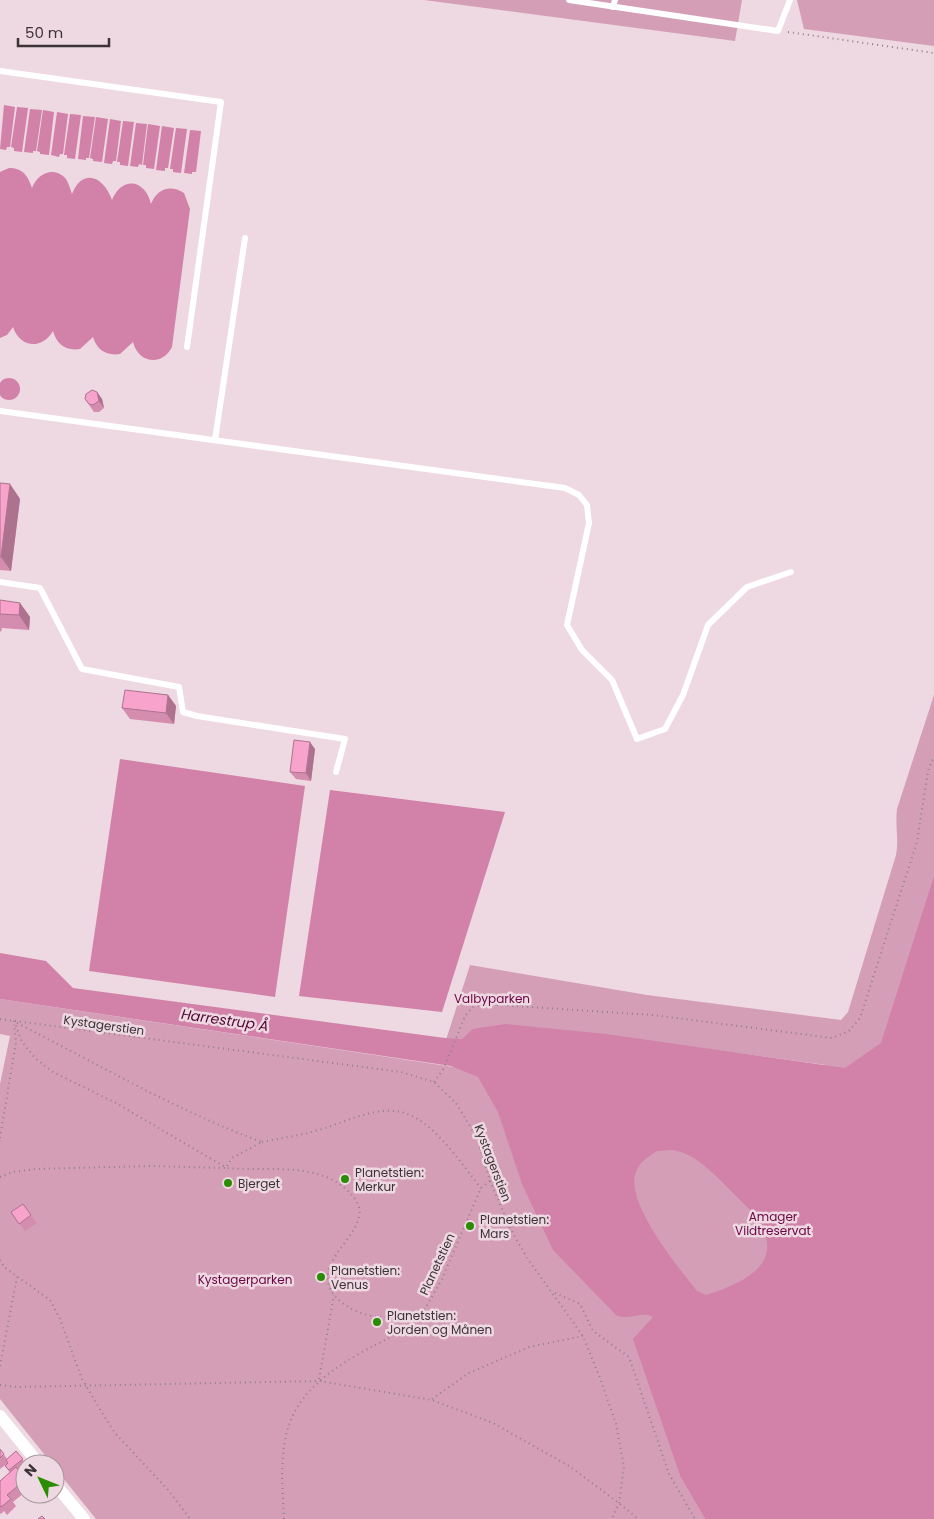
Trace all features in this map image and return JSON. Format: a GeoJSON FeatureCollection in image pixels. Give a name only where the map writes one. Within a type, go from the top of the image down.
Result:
{"type":"FeatureCollection","features":[{"type":"Feature","properties":{"kind":"street"},"geometry":{"type":"LineString","coordinates":[[0,1416],[31,1454]]}},
{"type":"Feature","properties":{"kind":"street"},"geometry":{"type":"LineString","coordinates":[[65,1496],[84,1519]]}},
{"type":"Feature","properties":{"kind":"lane"},"geometry":{"type":"LineString","coordinates":[[569,0],[778,31],[790,0]]}},
{"type":"Feature","properties":{"kind":"lane"},"geometry":{"type":"LineString","coordinates":[[613,7],[616,0]]}},
{"type":"Feature","properties":{"kind":"lane"},"geometry":{"type":"LineString","coordinates":[[0,71],[221,102],[187,347]]}},
{"type":"Feature","properties":{"kind":"lane"},"geometry":{"type":"LineString","coordinates":[[215,440],[245,238]]}},
{"type":"Feature","properties":{"kind":"lane"},"geometry":{"type":"LineString","coordinates":[[0,411],[565,488],[580,495],[587,505],[590,523],[567,625],[582,650],[612,680],[637,740],[665,729],[683,695],[708,625],[747,587],[792,572]]}},
{"type":"Feature","properties":{"kind":"lane"},"geometry":{"type":"LineString","coordinates":[[0,582],[40,588],[82,669],[179,687],[183,712],[197,716],[345,739],[336,772]]}},
{"type":"Feature","properties":{"kind":"path"},"geometry":{"type":"LineString","coordinates":[[778,31],[934,53]]}},
{"type":"Feature","properties":{"kind":"path"},"geometry":{"type":"LineString","coordinates":[[434,1082],[444,1068],[465,1016],[473,1007],[483,1004],[654,1014],[832,1038],[849,1031],[860,1018],[917,842],[928,771],[934,756]]}},
{"type":"Feature","properties":{"kind":"path","name":"Kystagerstien"},"geometry":{"type":"LineString","coordinates":[[0,1019],[401,1072],[434,1082],[456,1103],[472,1131],[490,1182],[510,1228],[527,1258],[583,1336],[616,1424],[624,1467],[620,1503],[612,1519]]}},
{"type":"Feature","properties":{"kind":"path"},"geometry":{"type":"LineString","coordinates":[[0,1138],[16,1042],[14,1021]]}},
{"type":"Feature","properties":{"kind":"path"},"geometry":{"type":"LineString","coordinates":[[14,1021],[49,1041],[203,1118],[262,1142]]}},
{"type":"Feature","properties":{"kind":"path"},"geometry":{"type":"LineString","coordinates":[[14,1021],[22,1042],[36,1059],[53,1072],[116,1103],[226,1168]]}},
{"type":"Feature","properties":{"kind":"path"},"geometry":{"type":"LineString","coordinates":[[226,1168],[232,1158],[262,1142],[315,1131],[374,1113],[402,1112],[424,1123],[444,1142],[481,1188],[490,1182]]}},
{"type":"Feature","properties":{"kind":"path"},"geometry":{"type":"LineString","coordinates":[[0,1177],[13,1172],[35,1169],[151,1166],[294,1169],[307,1171],[339,1184],[357,1202],[360,1216],[355,1227],[337,1250],[328,1270],[329,1285],[334,1295],[319,1381]]}},
{"type":"Feature","properties":{"kind":"path","name":"Planetstien"},"geometry":{"type":"LineString","coordinates":[[334,1295],[356,1311],[379,1317],[407,1315],[425,1309],[445,1271],[481,1188]]}},
{"type":"Feature","properties":{"kind":"path"},"geometry":{"type":"LineString","coordinates":[[0,1260],[4,1267],[50,1300],[85,1385],[116,1433],[169,1491],[190,1519]]}},
{"type":"Feature","properties":{"kind":"path"},"geometry":{"type":"LineString","coordinates":[[0,1366],[17,1276]]}},
{"type":"Feature","properties":{"kind":"path"},"geometry":{"type":"LineString","coordinates":[[552,1292],[580,1304],[593,1331],[629,1357],[669,1474],[695,1519]]}},
{"type":"Feature","properties":{"kind":"path"},"geometry":{"type":"LineString","coordinates":[[284,1519],[282,1455],[286,1431],[299,1405],[319,1381],[357,1355],[404,1331],[425,1309]]}},
{"type":"Feature","properties":{"kind":"path"},"geometry":{"type":"LineString","coordinates":[[432,1400],[469,1372],[529,1348],[583,1336]]}},
{"type":"Feature","properties":{"kind":"path"},"geometry":{"type":"LineString","coordinates":[[0,1385],[17,1387],[319,1381],[432,1400],[493,1423],[569,1466],[620,1503],[638,1519]]}},
{"type":"Feature","properties":{"kind":"green space"},"geometry":{"type":"Polygon","coordinates":[[[424,0],[742,0],[735,41],[424,0]]]}},
{"type":"Feature","properties":{"kind":"green space"},"geometry":{"type":"Polygon","coordinates":[[[797,0],[934,0],[934,46],[804,29],[797,0]]]}},
{"type":"Feature","properties":{"kind":"green space"},"geometry":{"type":"Polygon","coordinates":[[[934,695],[934,1519],[681,1478],[705,1519],[96,1519],[65,1480],[65,1454],[44,1454],[0,1399],[0,1084],[10,1036],[0,1034],[0,999],[454,1067],[826,1065],[641,1040],[458,1042],[446,1040],[470,965],[647,995],[841,1020],[848,1012],[896,855],[897,809],[934,695]]]}},
{"type":"Feature","properties":{"kind":"water"},"geometry":{"type":"Polygon","coordinates":[[[4,105],[15,107],[10,147],[7,147],[6,150],[0,149],[4,105]]]}},
{"type":"Feature","properties":{"kind":"water"},"geometry":{"type":"Polygon","coordinates":[[[17,107],[28,108],[22,152],[14,151],[14,148],[11,147],[17,107]]]}},
{"type":"Feature","properties":{"kind":"water"},"geometry":{"type":"Polygon","coordinates":[[[30,109],[42,110],[36,151],[33,151],[33,153],[24,152],[30,109]]]}},
{"type":"Feature","properties":{"kind":"water"},"geometry":{"type":"Polygon","coordinates":[[[43,110],[54,112],[49,155],[40,154],[37,151],[43,110]]]}},
{"type":"Feature","properties":{"kind":"water"},"geometry":{"type":"Polygon","coordinates":[[[57,112],[68,114],[63,154],[60,154],[59,157],[51,155],[57,112]]]}},
{"type":"Feature","properties":{"kind":"water"},"geometry":{"type":"Polygon","coordinates":[[[70,114],[81,115],[75,159],[67,158],[67,155],[64,155],[70,114]]]}},
{"type":"Feature","properties":{"kind":"water"},"geometry":{"type":"Polygon","coordinates":[[[83,116],[95,117],[89,158],[86,158],[86,160],[78,159],[83,116]]]}},
{"type":"Feature","properties":{"kind":"water"},"geometry":{"type":"Polygon","coordinates":[[[96,117],[108,119],[102,162],[93,161],[90,158],[96,117]]]}},
{"type":"Feature","properties":{"kind":"water"},"geometry":{"type":"Polygon","coordinates":[[[110,119],[121,121],[116,161],[113,161],[112,164],[104,163],[110,119]]]}},
{"type":"Feature","properties":{"kind":"water"},"geometry":{"type":"Polygon","coordinates":[[[123,121],[134,122],[128,166],[120,165],[120,162],[117,162],[123,121]]]}},
{"type":"Feature","properties":{"kind":"water"},"geometry":{"type":"Polygon","coordinates":[[[136,123],[147,124],[142,165],[139,164],[138,167],[130,166],[136,123]]]}},
{"type":"Feature","properties":{"kind":"water"},"geometry":{"type":"Polygon","coordinates":[[[148,124],[160,126],[154,169],[146,168],[146,165],[143,165],[148,124]]]}},
{"type":"Feature","properties":{"kind":"water"},"geometry":{"type":"Polygon","coordinates":[[[162,126],[174,128],[168,168],[165,168],[165,171],[156,170],[162,126]]]}},
{"type":"Feature","properties":{"kind":"water"},"geometry":{"type":"Polygon","coordinates":[[[176,128],[187,129],[181,173],[173,172],[173,169],[170,169],[176,128]]]}},
{"type":"Feature","properties":{"kind":"water"},"geometry":{"type":"Polygon","coordinates":[[[190,130],[201,131],[196,172],[192,172],[192,174],[184,173],[190,130]]]}},
{"type":"Feature","properties":{"kind":"water"},"geometry":{"type":"Polygon","coordinates":[[[9,168],[21,171],[29,180],[32,188],[34,183],[46,173],[51,172],[61,175],[66,179],[72,194],[82,180],[93,178],[104,186],[112,200],[116,192],[127,184],[139,185],[144,189],[151,204],[157,195],[164,190],[174,189],[184,193],[190,209],[172,347],[162,358],[151,360],[145,358],[136,349],[133,342],[120,354],[106,353],[100,349],[93,337],[80,349],[70,349],[63,346],[57,340],[53,331],[48,337],[37,344],[26,343],[16,334],[13,327],[7,335],[0,338],[0,172],[9,168]]]}},
{"type":"Feature","properties":{"kind":"water"},"geometry":{"type":"Polygon","coordinates":[[[9,378],[17,381],[20,389],[17,397],[9,400],[1,397],[-2,389],[1,381],[9,378]]]}},
{"type":"Feature","properties":{"kind":"water"},"geometry":{"type":"Polygon","coordinates":[[[120,759],[305,786],[275,997],[89,971],[120,759]]]}},
{"type":"Feature","properties":{"kind":"water"},"geometry":{"type":"Polygon","coordinates":[[[330,790],[505,812],[442,1012],[299,996],[330,790]]]}},
{"type":"Feature","properties":{"kind":"water","name":"Amager Vildtreservat"},"geometry":{"type":"Polygon","coordinates":[[[934,876],[934,1519],[705,1519],[681,1478],[633,1339],[653,1317],[649,1315],[617,1316],[553,1250],[522,1184],[498,1112],[478,1077],[451,1066],[0,999],[0,953],[46,961],[73,988],[445,1038],[462,1039],[473,1029],[505,1024],[606,1034],[845,1068],[881,1043],[934,876]],[[657,1151],[642,1162],[636,1172],[634,1185],[638,1200],[655,1234],[697,1291],[706,1295],[739,1282],[750,1275],[765,1258],[767,1247],[763,1228],[756,1218],[723,1182],[693,1157],[677,1151],[657,1151]]]}},
{"type":"Feature","properties":{"kind":"building"},"geometry":{"type":"Polygon","coordinates":[[[92,390],[97,392],[99,401],[93,405],[89,404],[85,399],[86,394],[92,390]]]}},
{"type":"Feature","properties":{"kind":"building"},"geometry":{"type":"Polygon","coordinates":[[[0,483],[10,484],[1,557],[0,557],[0,483]]]}},
{"type":"Feature","properties":{"kind":"building"},"geometry":{"type":"Polygon","coordinates":[[[0,600],[20,603],[19,615],[0,614],[0,600]]]}},
{"type":"Feature","properties":{"kind":"building"},"geometry":{"type":"Polygon","coordinates":[[[125,690],[168,695],[166,713],[122,708],[125,690]]]}},
{"type":"Feature","properties":{"kind":"building"},"geometry":{"type":"Polygon","coordinates":[[[294,740],[310,742],[306,773],[290,772],[294,740]]]}},
{"type":"Feature","properties":{"kind":"building"},"geometry":{"type":"Polygon","coordinates":[[[23,1204],[31,1215],[19,1224],[11,1212],[23,1204]]]}},
{"type":"Feature","properties":{"kind":"building"},"geometry":{"type":"Polygon","coordinates":[[[0,1449],[4,1454],[0,1458],[0,1449]]]}},
{"type":"Feature","properties":{"kind":"building"},"geometry":{"type":"Polygon","coordinates":[[[16,1451],[19,1454],[15,1454],[15,1465],[9,1470],[5,1466],[8,1463],[6,1460],[16,1451]]]}},
{"type":"Feature","properties":{"kind":"building"},"geometry":{"type":"Polygon","coordinates":[[[15,1468],[15,1488],[7,1495],[11,1499],[1,1507],[0,1506],[0,1481],[15,1468]]]}},
{"type":"Feature","properties":{"kind":"place","name":"Planetstien: Merkur"},"geometry":{"type":"Point","coordinates":[345,1179]}},
{"type":"Feature","properties":{"kind":"place","name":"Bjerget"},"geometry":{"type":"Point","coordinates":[228,1183]}},
{"type":"Feature","properties":{"kind":"place","name":"Planetstien: Mars"},"geometry":{"type":"Point","coordinates":[470,1226]}},
{"type":"Feature","properties":{"kind":"place","name":"Planetstien: Venus"},"geometry":{"type":"Point","coordinates":[321,1277]}},
{"type":"Feature","properties":{"kind":"place","name":"Planetstien: Jorden og Månen"},"geometry":{"type":"Point","coordinates":[377,1322]}},
{"type":"Feature","properties":{"kind":"park label","name":"Valbyparken"},"geometry":{"type":"Point","coordinates":[492,998]}},
{"type":"Feature","properties":{"kind":"park label","name":"Kystagerparken"},"geometry":{"type":"Point","coordinates":[245,1279]}},
{"type":"Feature","properties":{"kind":"water label","name":"Harrestrup Å"},"geometry":{"type":"Point","coordinates":[225,1020]}}]}
